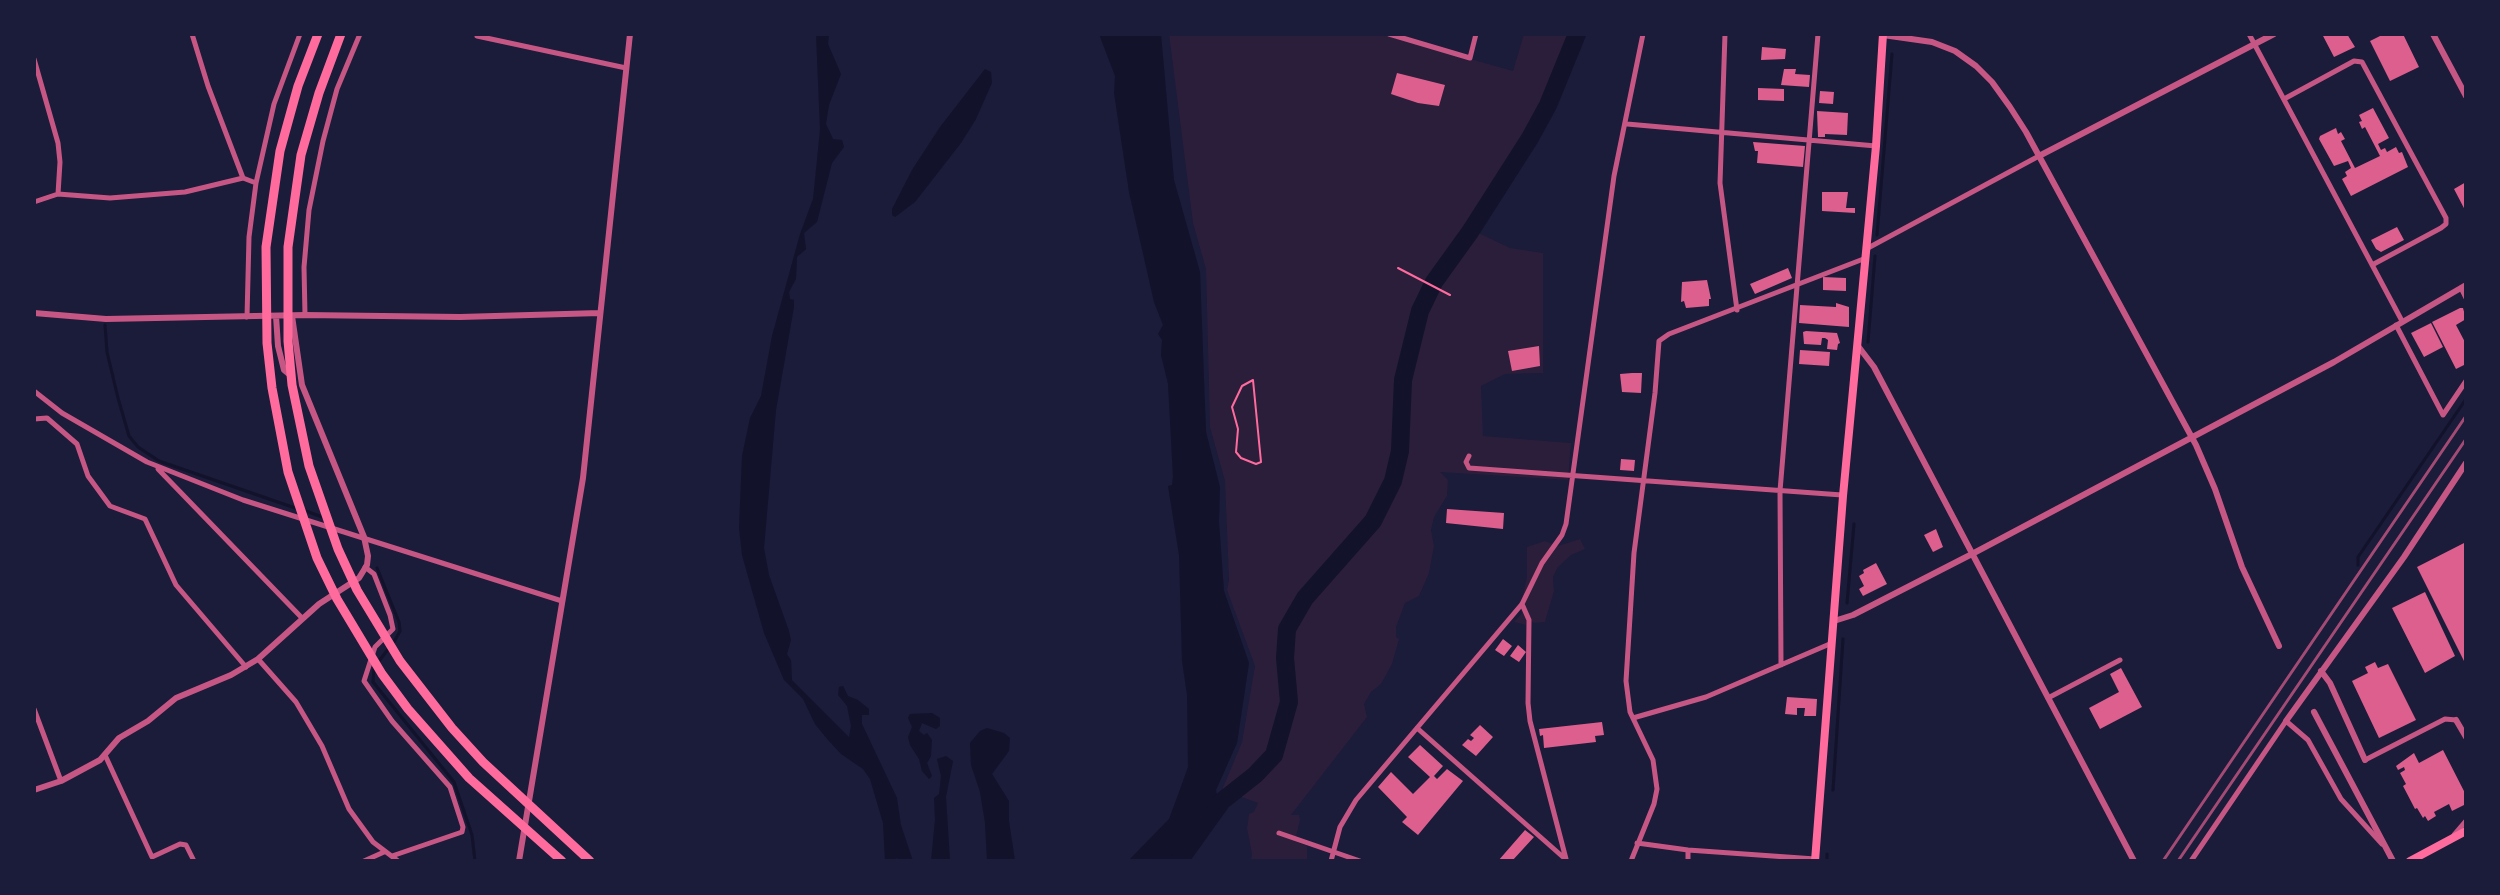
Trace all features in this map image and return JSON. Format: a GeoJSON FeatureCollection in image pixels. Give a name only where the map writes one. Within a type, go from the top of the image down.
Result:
{"type":"FeatureCollection","features":[{"type":"Feature","properties":{"kind":"highway"},"geometry":{"type":"LineString","coordinates":[[318,34],[298,86],[280,151],[266,247],[267,343],[288,472],[306,528],[330,585],[382,674],[408,709],[469,778],[562,861]]}},
{"type":"Feature","properties":{"kind":"highway"},"geometry":{"type":"LineString","coordinates":[[341,34],[301,155],[288,247],[288,341],[292,385],[309,466],[338,549],[371,614],[400,661],[483,762],[590,861]]}},
{"type":"Feature","properties":{"kind":"main road"},"geometry":{"type":"LineString","coordinates":[[1815,860],[1883,34]]}},
{"type":"Feature","properties":{"kind":"main road"},"geometry":{"type":"LineString","coordinates":[[2410,861],[2466,831]]}},
{"type":"Feature","properties":{"kind":"street"},"geometry":{"type":"LineString","coordinates":[[192,34],[243,178]]}},
{"type":"Feature","properties":{"kind":"street"},"geometry":{"type":"LineString","coordinates":[[247,318],[249,237],[256,183],[274,104],[300,34]]}},
{"type":"Feature","properties":{"kind":"street"},"geometry":{"type":"LineString","coordinates":[[305,315],[304,267],[309,210],[337,89],[360,34]]}},
{"type":"Feature","properties":{"kind":"street"},"geometry":{"type":"LineString","coordinates":[[519,861],[583,478],[630,34]]}},
{"type":"Feature","properties":{"kind":"street"},"geometry":{"type":"LineString","coordinates":[[1389,35],[1470,58],[1476,34]]}},
{"type":"Feature","properties":{"kind":"street"},"geometry":{"type":"LineString","coordinates":[[1331,861],[1340,827],[1356,800],[1522,604],[1542,563],[1562,535],[1569,514],[1610,202],[1643,34]]}},
{"type":"Feature","properties":{"kind":"street"},"geometry":{"type":"LineString","coordinates":[[1725,34],[1721,196],[1737,310]]}},
{"type":"Feature","properties":{"kind":"street"},"geometry":{"type":"LineString","coordinates":[[1781,665],[1780,491],[1818,34]]}},
{"type":"Feature","properties":{"kind":"street"},"geometry":{"type":"LineString","coordinates":[[1883,34],[1944,46],[1976,66],[2010,107],[2192,438],[2215,489],[2242,567],[2279,646]]}},
{"type":"Feature","properties":{"kind":"street"},"geometry":{"type":"LineString","coordinates":[[2249,34],[2372,265],[2443,415],[2466,381]]}},
{"type":"Feature","properties":{"kind":"street"},"geometry":{"type":"LineString","coordinates":[[1631,861],[1654,804],[1657,777],[1651,754],[1633,718],[1626,681],[1634,553],[1659,341],[1669,334],[1737,310],[1866,253],[2039,156],[2274,34]]}},
{"type":"Feature","properties":{"kind":"street"},"geometry":{"type":"LineString","coordinates":[[2433,34],[2465,92]]}},
{"type":"Feature","properties":{"kind":"street"},"geometry":{"type":"LineString","coordinates":[[477,36],[626,68]]}},
{"type":"Feature","properties":{"kind":"street"},"geometry":{"type":"LineString","coordinates":[[34,59],[58,143],[58,194]]}},
{"type":"Feature","properties":{"kind":"street"},"geometry":{"type":"LineString","coordinates":[[2284,99],[2354,61],[2362,62],[2446,218],[2446,224],[2441,228],[2372,265]]}},
{"type":"Feature","properties":{"kind":"street"},"geometry":{"type":"LineString","coordinates":[[1627,124],[1876,146]]}},
{"type":"Feature","properties":{"kind":"street"},"geometry":{"type":"LineString","coordinates":[[34,202],[58,194],[110,198],[185,192],[243,178],[256,183]]}},
{"type":"Feature","properties":{"kind":"street"},"geometry":{"type":"LineString","coordinates":[[1834,621],[1853,615],[2192,438],[2334,362],[2463,286],[2466,298]]}},
{"type":"Feature","properties":{"kind":"street"},"geometry":{"type":"LineString","coordinates":[[34,313],[106,319],[600,313]]}},
{"type":"Feature","properties":{"kind":"street"},"geometry":{"type":"LineString","coordinates":[[276,316],[278,346],[284,370],[302,385]]}},
{"type":"Feature","properties":{"kind":"street"},"geometry":{"type":"LineString","coordinates":[[34,790],[61,781],[100,760],[119,738],[148,721],[176,698],[258,659],[302,618],[359,578],[365,567],[368,556],[364,537],[302,385],[292,316]]}},
{"type":"Feature","properties":{"kind":"street"},"geometry":{"type":"LineString","coordinates":[[1858,346],[1874,367],[2134,861]]}},
{"type":"Feature","properties":{"kind":"street"},"geometry":{"type":"LineString","coordinates":[[34,391],[62,413],[105,439],[155,465],[243,500],[562,601]]}},
{"type":"Feature","properties":{"kind":"street"},"geometry":{"type":"LineString","coordinates":[[34,419],[47,418],[77,444],[88,476],[110,506],[145,519],[176,585],[246,667]]}},
{"type":"Feature","properties":{"kind":"street"},"geometry":{"type":"LineString","coordinates":[[1469,456],[1466,462],[1469,468],[1843,496]]}},
{"type":"Feature","properties":{"kind":"street"},"geometry":{"type":"LineString","coordinates":[[2191,861],[2321,671],[2404,557],[2466,463]]}},
{"type":"Feature","properties":{"kind":"street"},"geometry":{"type":"LineString","coordinates":[[155,465],[302,618]]}},
{"type":"Feature","properties":{"kind":"street"},"geometry":{"type":"LineString","coordinates":[[365,567],[374,574],[393,629],[375,647],[365,674],[366,686],[450,787],[463,827],[462,832],[392,856]]}},
{"type":"Feature","properties":{"kind":"street"},"geometry":{"type":"LineString","coordinates":[[1522,604],[1529,620],[1530,721],[1566,860]]}},
{"type":"Feature","properties":{"kind":"street"},"geometry":{"type":"LineString","coordinates":[[1633,718],[1706,697],[1832,643]]}},
{"type":"Feature","properties":{"kind":"street"},"geometry":{"type":"LineString","coordinates":[[258,659],[296,702],[322,746],[349,809],[373,842],[398,861]]}},
{"type":"Feature","properties":{"kind":"street"},"geometry":{"type":"LineString","coordinates":[[2048,698],[2120,660]]}},
{"type":"Feature","properties":{"kind":"street"},"geometry":{"type":"LineString","coordinates":[[2321,671],[2330,683],[2365,760],[2445,719],[2456,720],[2466,737]]}},
{"type":"Feature","properties":{"kind":"street"},"geometry":{"type":"LineString","coordinates":[[34,709],[61,781]]}},
{"type":"Feature","properties":{"kind":"street"},"geometry":{"type":"LineString","coordinates":[[2314,712],[2393,861]]}},
{"type":"Feature","properties":{"kind":"street"},"geometry":{"type":"LineString","coordinates":[[2286,721],[2304,735],[2341,799],[2386,848]]}},
{"type":"Feature","properties":{"kind":"street"},"geometry":{"type":"LineString","coordinates":[[1417,728],[1566,860]]}},
{"type":"Feature","properties":{"kind":"street"},"geometry":{"type":"LineString","coordinates":[[105,755],[152,857],[180,844],[186,845],[194,861]]}},
{"type":"Feature","properties":{"kind":"street"},"geometry":{"type":"LineString","coordinates":[[2451,839],[2466,821]]}},
{"type":"Feature","properties":{"kind":"street"},"geometry":{"type":"LineString","coordinates":[[1279,833],[1360,861]]}},
{"type":"Feature","properties":{"kind":"street"},"geometry":{"type":"LineString","coordinates":[[1637,843],[1754,858],[1815,860]]}},
{"type":"Feature","properties":{"kind":"street"},"geometry":{"type":"LineString","coordinates":[[1688,850],[1688,861]]}},
{"type":"Feature","properties":{"kind":"street"},"geometry":{"type":"LineString","coordinates":[[364,861],[384,852]]}},
{"type":"Feature","properties":{"kind":"path"},"geometry":{"type":"LineString","coordinates":[[1398,268],[1450,295]]}},
{"type":"Feature","properties":{"kind":"path"},"geometry":{"type":"LineString","coordinates":[[1253,380],[1261,462],[1253,463],[1236,452],[1238,423],[1232,407],[1242,386],[1253,380]]}},
{"type":"Feature","properties":{"kind":"shaded area"},"geometry":{"type":"Polygon","coordinates":[[[816,34],[829,34],[828,44],[841,74],[829,105],[826,124],[833,139],[842,140],[844,147],[832,163],[817,222],[804,233],[806,249],[797,257],[796,279],[789,292],[794,307],[776,410],[764,548],[769,575],[791,640],[787,654],[791,660],[792,680],[849,737],[851,726],[847,706],[838,695],[839,687],[843,686],[848,696],[869,709],[869,715],[862,715],[862,724],[897,798],[901,825],[913,861],[899,861],[897,858],[885,861],[883,823],[870,779],[863,769],[841,754],[828,740],[815,724],[803,699],[784,680],[764,633],[742,555],[739,528],[742,456],[750,418],[761,396],[772,336],[800,234],[813,199],[820,130],[816,34]]]}},
{"type":"Feature","properties":{"kind":"shaded area"},"geometry":{"type":"Polygon","coordinates":[[[1099,34],[1161,34],[1174,180],[1200,272],[1206,432],[1220,487],[1224,591],[1249,663],[1237,743],[1216,790],[1218,802],[1213,819],[1187,861],[1128,861],[1169,819],[1188,767],[1187,695],[1182,661],[1179,555],[1168,486],[1172,485],[1173,477],[1168,384],[1161,355],[1162,340],[1158,334],[1163,325],[1154,302],[1129,192],[1114,93],[1115,76],[1099,34]]]}},
{"type":"Feature","properties":{"kind":"shaded area"},"geometry":{"type":"Polygon","coordinates":[[[1169,34],[1382,34],[1513,71],[1524,34],[1571,34],[1541,106],[1510,163],[1468,228],[1510,248],[1543,253],[1543,373],[1505,374],[1481,386],[1483,436],[1571,443],[1568,480],[1440,472],[1448,480],[1447,496],[1434,517],[1431,530],[1434,546],[1429,573],[1419,596],[1405,603],[1396,627],[1396,637],[1399,639],[1392,664],[1381,684],[1371,692],[1364,704],[1367,717],[1291,815],[1299,815],[1295,841],[1307,846],[1307,861],[1251,861],[1247,828],[1249,814],[1254,812],[1258,803],[1222,790],[1242,742],[1255,666],[1227,590],[1225,481],[1210,427],[1206,269],[1193,223],[1169,34]]]}},
{"type":"Feature","properties":{"kind":"shaded area"},"geometry":{"type":"Polygon","coordinates":[[[985,69],[991,72],[992,83],[976,119],[915,202],[895,217],[892,209],[912,170],[940,127],[985,69]]]}},
{"type":"Feature","properties":{"kind":"shaded area"},"geometry":{"type":"Polygon","coordinates":[[[1580,539],[1585,549],[1571,555],[1558,567],[1553,577],[1554,591],[1545,622],[1534,623],[1527,618],[1526,625],[1514,622],[1522,613],[1527,547],[1545,541],[1558,546],[1580,539]]]}},
{"type":"Feature","properties":{"kind":"shaded area"},"geometry":{"type":"Polygon","coordinates":[[[932,713],[940,718],[940,726],[936,729],[922,723],[919,731],[924,735],[927,733],[932,740],[931,756],[927,763],[932,776],[929,779],[910,745],[908,737],[912,727],[908,718],[910,714],[932,713]]]}},
{"type":"Feature","properties":{"kind":"shaded area"},"geometry":{"type":"Polygon","coordinates":[[[987,728],[1010,738],[1009,751],[992,774],[1009,801],[1015,861],[987,861],[985,823],[980,792],[971,765],[970,743],[987,728]]]}},
{"type":"Feature","properties":{"kind":"shaded area"},"geometry":{"type":"Polygon","coordinates":[[[946,756],[953,761],[946,797],[950,861],[931,861],[934,798],[939,794],[941,776],[937,759],[946,756]]]}},
{"type":"Feature","properties":{"kind":"building"},"geometry":{"type":"Polygon","coordinates":[[[2322,34],[2347,34],[2355,47],[2334,57],[2322,34]]]}},
{"type":"Feature","properties":{"kind":"building"},"geometry":{"type":"Polygon","coordinates":[[[2384,34],[2403,34],[2419,67],[2390,81],[2370,41],[2384,34]]]}},
{"type":"Feature","properties":{"kind":"building"},"geometry":{"type":"Polygon","coordinates":[[[1762,47],[1786,49],[1785,59],[1761,60],[1762,47]]]}},
{"type":"Feature","properties":{"kind":"building"},"geometry":{"type":"Polygon","coordinates":[[[1784,69],[1796,69],[1795,74],[1810,75],[1809,87],[1781,85],[1784,69]]]}},
{"type":"Feature","properties":{"kind":"building"},"geometry":{"type":"Polygon","coordinates":[[[1397,73],[1445,85],[1439,106],[1391,94],[1397,73]]]}},
{"type":"Feature","properties":{"kind":"building"},"geometry":{"type":"Polygon","coordinates":[[[1758,88],[1784,89],[1784,101],[1758,100],[1758,88]]]}},
{"type":"Feature","properties":{"kind":"building"},"geometry":{"type":"Polygon","coordinates":[[[1820,91],[1834,92],[1833,104],[1819,103],[1820,91]]]}},
{"type":"Feature","properties":{"kind":"building"},"geometry":{"type":"Polygon","coordinates":[[[2373,108],[2389,138],[2378,144],[2381,150],[2385,148],[2387,152],[2396,147],[2399,153],[2402,152],[2408,167],[2351,196],[2342,179],[2351,168],[2348,161],[2334,166],[2319,139],[2336,128],[2338,134],[2341,132],[2345,139],[2341,141],[2355,168],[2380,156],[2365,127],[2362,129],[2359,122],[2362,121],[2359,115],[2373,108]]]}},
{"type":"Feature","properties":{"kind":"building"},"geometry":{"type":"Polygon","coordinates":[[[1817,111],[1848,113],[1847,135],[1825,134],[1825,137],[1818,137],[1817,111]]]}},
{"type":"Feature","properties":{"kind":"building"},"geometry":{"type":"Polygon","coordinates":[[[1753,142],[1805,146],[1803,167],[1757,163],[1758,151],[1755,151],[1753,142]]]}},
{"type":"Feature","properties":{"kind":"building"},"geometry":{"type":"Polygon","coordinates":[[[2466,182],[2466,212],[2454,189],[2466,182]]]}},
{"type":"Feature","properties":{"kind":"building"},"geometry":{"type":"Polygon","coordinates":[[[1822,192],[1848,192],[1846,208],[1855,208],[1855,213],[1822,211],[1822,192]]]}},
{"type":"Feature","properties":{"kind":"building"},"geometry":{"type":"Polygon","coordinates":[[[2397,227],[2404,240],[2381,252],[2376,249],[2371,240],[2397,227]]]}},
{"type":"Feature","properties":{"kind":"building"},"geometry":{"type":"Polygon","coordinates":[[[1788,268],[1792,278],[1755,294],[1750,284],[1788,268]]]}},
{"type":"Feature","properties":{"kind":"building"},"geometry":{"type":"Polygon","coordinates":[[[1823,277],[1846,278],[1846,291],[1823,290],[1823,277]]]}},
{"type":"Feature","properties":{"kind":"building"},"geometry":{"type":"Polygon","coordinates":[[[1707,280],[1711,299],[1709,306],[1686,308],[1684,301],[1681,302],[1682,282],[1707,280]]]}},
{"type":"Feature","properties":{"kind":"building"},"geometry":{"type":"Polygon","coordinates":[[[1836,303],[1849,307],[1849,327],[1799,323],[1800,305],[1836,307],[1836,303]]]}},
{"type":"Feature","properties":{"kind":"building"},"geometry":{"type":"Polygon","coordinates":[[[2463,308],[2466,319],[2456,325],[2466,344],[2466,364],[2456,369],[2432,322],[2463,308]]]}},
{"type":"Feature","properties":{"kind":"building"},"geometry":{"type":"Polygon","coordinates":[[[2431,323],[2443,347],[2424,357],[2411,333],[2431,323]]]}},
{"type":"Feature","properties":{"kind":"building"},"geometry":{"type":"Polygon","coordinates":[[[1803,332],[1837,333],[1840,343],[1837,350],[1827,349],[1828,340],[1825,338],[1822,338],[1821,345],[1804,344],[1803,332]]]}},
{"type":"Feature","properties":{"kind":"building"},"geometry":{"type":"Polygon","coordinates":[[[1539,346],[1540,366],[1512,371],[1508,351],[1539,346]]]}},
{"type":"Feature","properties":{"kind":"building"},"geometry":{"type":"Polygon","coordinates":[[[1800,350],[1830,352],[1829,366],[1799,364],[1800,350]]]}},
{"type":"Feature","properties":{"kind":"building"},"geometry":{"type":"Polygon","coordinates":[[[1642,373],[1641,393],[1622,392],[1620,374],[1642,373]]]}},
{"type":"Feature","properties":{"kind":"building"},"geometry":{"type":"Polygon","coordinates":[[[1621,459],[1635,460],[1634,471],[1620,470],[1621,459]]]}},
{"type":"Feature","properties":{"kind":"building"},"geometry":{"type":"Polygon","coordinates":[[[1447,509],[1504,513],[1503,529],[1446,523],[1447,509]]]}},
{"type":"Feature","properties":{"kind":"building"},"geometry":{"type":"Polygon","coordinates":[[[1936,529],[1943,547],[1933,552],[1924,535],[1936,529]]]}},
{"type":"Feature","properties":{"kind":"building"},"geometry":{"type":"Polygon","coordinates":[[[2466,542],[2466,665],[2417,567],[2466,542]]]}},
{"type":"Feature","properties":{"kind":"building"},"geometry":{"type":"Polygon","coordinates":[[[1876,563],[1887,584],[1863,596],[1859,589],[1864,586],[1859,576],[1876,563]]]}},
{"type":"Feature","properties":{"kind":"building"},"geometry":{"type":"Polygon","coordinates":[[[2425,592],[2455,656],[2425,673],[2392,608],[2425,592]]]}},
{"type":"Feature","properties":{"kind":"building"},"geometry":{"type":"Polygon","coordinates":[[[1503,639],[1512,646],[1504,656],[1495,650],[1503,639]]]}},
{"type":"Feature","properties":{"kind":"building"},"geometry":{"type":"Polygon","coordinates":[[[1518,645],[1526,652],[1519,662],[1510,656],[1518,645]]]}},
{"type":"Feature","properties":{"kind":"building"},"geometry":{"type":"Polygon","coordinates":[[[2375,662],[2378,668],[2388,664],[2416,720],[2379,738],[2352,681],[2368,673],[2365,667],[2375,662]]]}},
{"type":"Feature","properties":{"kind":"building"},"geometry":{"type":"Polygon","coordinates":[[[2121,668],[2142,707],[2100,729],[2089,708],[2119,692],[2110,674],[2121,668]]]}},
{"type":"Feature","properties":{"kind":"building"},"geometry":{"type":"Polygon","coordinates":[[[1787,697],[1817,699],[1816,716],[1804,716],[1805,708],[1797,708],[1797,715],[1785,714],[1787,697]]]}},
{"type":"Feature","properties":{"kind":"building"},"geometry":{"type":"Polygon","coordinates":[[[1602,722],[1604,735],[1595,736],[1596,742],[1544,748],[1543,735],[1540,736],[1539,729],[1602,722]]]}},
{"type":"Feature","properties":{"kind":"building"},"geometry":{"type":"Polygon","coordinates":[[[1480,725],[1493,737],[1476,756],[1462,745],[1474,738],[1470,735],[1480,725]]]}},
{"type":"Feature","properties":{"kind":"building"},"geometry":{"type":"Polygon","coordinates":[[[1420,745],[1443,766],[1434,776],[1437,779],[1447,769],[1463,781],[1418,835],[1402,822],[1407,817],[1378,787],[1391,772],[1413,794],[1430,777],[1408,757],[1420,745]]]}},
{"type":"Feature","properties":{"kind":"building"},"geometry":{"type":"Polygon","coordinates":[[[2443,750],[2466,795],[2466,804],[2452,811],[2449,804],[2434,812],[2436,816],[2428,821],[2415,809],[2403,786],[2406,784],[2400,773],[2405,770],[2404,767],[2398,770],[2396,766],[2414,753],[2419,763],[2443,750]]]}},
{"type":"Feature","properties":{"kind":"building"},"geometry":{"type":"Polygon","coordinates":[[[1525,830],[1534,837],[1512,861],[1498,861],[1525,830]]]}},
{"type":"Feature","properties":{"kind":"waterway"},"geometry":{"type":"LineString","coordinates":[[1179,861],[1222,801],[1274,755],[1289,702],[1285,658],[1287,629],[1305,598],[1373,521],[1393,481],[1400,451],[1403,380],[1420,311],[1434,282],[1530,138],[1548,105],[1577,34]]}},
{"type":"Feature","properties":{"kind":"waterway"},"geometry":{"type":"LineString","coordinates":[[1877,235],[1892,54]]}},
{"type":"Feature","properties":{"kind":"waterway"},"geometry":{"type":"LineString","coordinates":[[1868,342],[1875,256]]}},
{"type":"Feature","properties":{"kind":"waterway"},"geometry":{"type":"LineString","coordinates":[[105,325],[107,352],[118,398],[129,436],[138,447],[159,461],[298,509]]}},
{"type":"Feature","properties":{"kind":"waterway"},"geometry":{"type":"LineString","coordinates":[[2358,565],[2358,557],[2466,399]]}},
{"type":"Feature","properties":{"kind":"waterway"},"geometry":{"type":"LineString","coordinates":[[306,511],[325,518]]}},
{"type":"Feature","properties":{"kind":"waterway"},"geometry":{"type":"LineString","coordinates":[[1847,603],[1854,524]]}},
{"type":"Feature","properties":{"kind":"waterway"},"geometry":{"type":"LineString","coordinates":[[377,568],[399,622],[400,631],[394,642]]}},
{"type":"Feature","properties":{"kind":"waterway"},"geometry":{"type":"LineString","coordinates":[[1833,790],[1843,639]]}},
{"type":"Feature","properties":{"kind":"waterway"},"geometry":{"type":"LineString","coordinates":[[379,661],[389,648]]}},
{"type":"Feature","properties":{"kind":"waterway"},"geometry":{"type":"LineString","coordinates":[[374,667],[373,682],[454,782],[472,835],[475,861]]}},
{"type":"Feature","properties":{"kind":"waterway"},"geometry":{"type":"LineString","coordinates":[[1827,854],[1827,861]]}},
{"type":"Feature","properties":{"kind":"railway"},"geometry":{"type":"LineString","coordinates":[[2163,861],[2466,416]]}},
{"type":"Feature","properties":{"kind":"railway"},"geometry":{"type":"LineString","coordinates":[[2178,861],[2466,439]]}}]}
